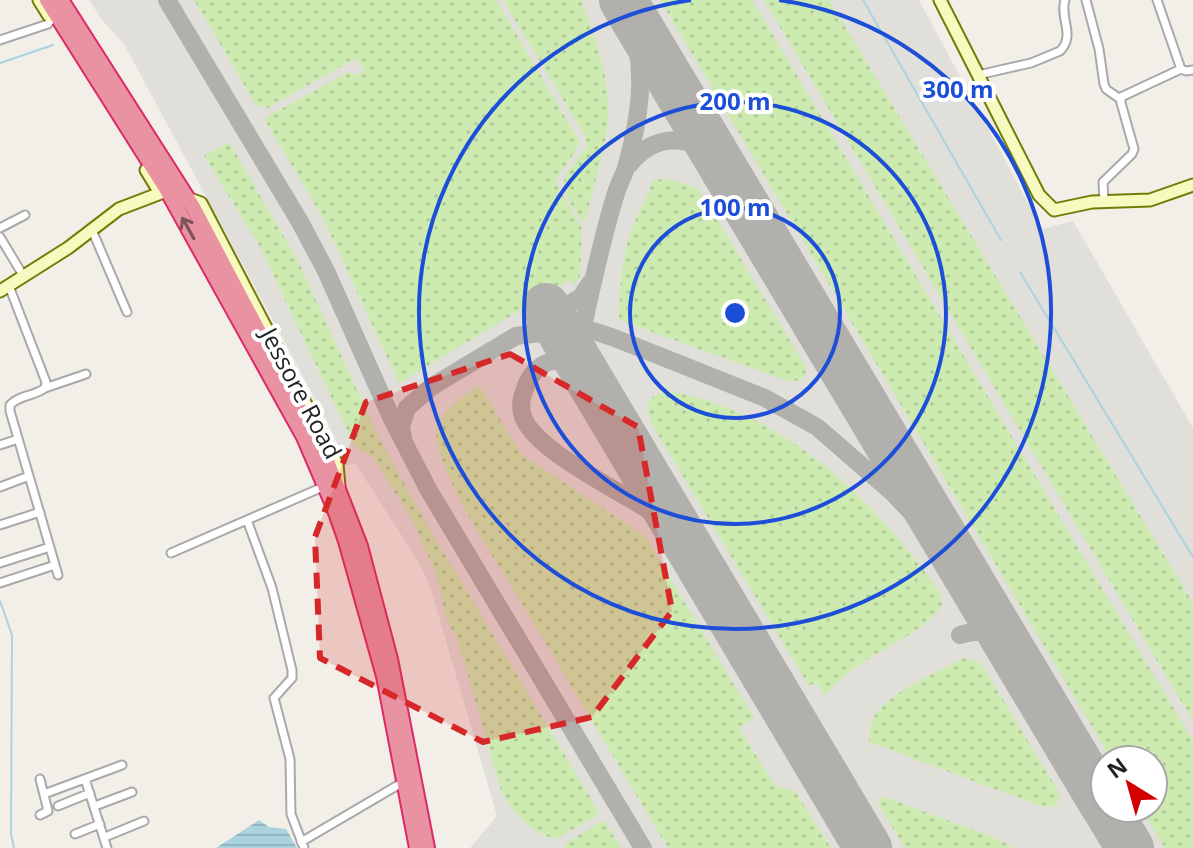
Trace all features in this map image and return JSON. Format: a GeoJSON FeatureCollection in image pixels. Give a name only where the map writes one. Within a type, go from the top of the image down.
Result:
{"type":"FeatureCollection","features":[{"type":"Feature","properties":{"kind":"highway","name":"Jessore Road"},"geometry":{"type":"LineString","coordinates":[[47,0],[60,8],[169,189],[332,488],[384,676],[417,848]]}},
{"type":"Feature","properties":{"kind":"highway"},"geometry":{"type":"LineString","coordinates":[[169,189],[187,198],[308,423],[332,488],[360,546],[390,659],[427,848]]}},
{"type":"Feature","properties":{"kind":"street"},"geometry":{"type":"LineString","coordinates":[[0,40],[48,24],[60,8],[39,0]]}},
{"type":"Feature","properties":{"kind":"street"},"geometry":{"type":"LineString","coordinates":[[940,0],[1039,195],[1054,210],[1104,202],[1150,200],[1193,185]]}},
{"type":"Feature","properties":{"kind":"street"},"geometry":{"type":"LineString","coordinates":[[978,75],[1051,57],[1064,47],[1068,36],[1063,5],[1065,0]]}},
{"type":"Feature","properties":{"kind":"street"},"geometry":{"type":"LineString","coordinates":[[1086,0],[1099,49],[1104,84],[1120,99],[1134,149],[1103,182],[1104,202]]}},
{"type":"Feature","properties":{"kind":"street"},"geometry":{"type":"LineString","coordinates":[[1157,0],[1181,69]]}},
{"type":"Feature","properties":{"kind":"street"},"geometry":{"type":"LineString","coordinates":[[1120,99],[1181,69],[1193,70]]}},
{"type":"Feature","properties":{"kind":"street"},"geometry":{"type":"LineString","coordinates":[[45,388],[46,382],[5,289],[119,209],[169,189]]}},
{"type":"Feature","properties":{"kind":"street"},"geometry":{"type":"LineString","coordinates":[[0,228],[25,215]]}},
{"type":"Feature","properties":{"kind":"street"},"geometry":{"type":"LineString","coordinates":[[92,230],[127,312]]}},
{"type":"Feature","properties":{"kind":"street"},"geometry":{"type":"LineString","coordinates":[[0,237],[24,277]]}},
{"type":"Feature","properties":{"kind":"street"},"geometry":{"type":"LineString","coordinates":[[0,405],[86,374]]}},
{"type":"Feature","properties":{"kind":"street"},"geometry":{"type":"LineString","coordinates":[[14,400],[10,411],[58,575]]}},
{"type":"Feature","properties":{"kind":"street"},"geometry":{"type":"LineString","coordinates":[[0,445],[18,439]]}},
{"type":"Feature","properties":{"kind":"street"},"geometry":{"type":"LineString","coordinates":[[0,487],[29,476]]}},
{"type":"Feature","properties":{"kind":"street"},"geometry":{"type":"LineString","coordinates":[[171,553],[332,488]]}},
{"type":"Feature","properties":{"kind":"street"},"geometry":{"type":"LineString","coordinates":[[0,525],[40,512]]}},
{"type":"Feature","properties":{"kind":"street"},"geometry":{"type":"LineString","coordinates":[[247,520],[267,573],[292,670],[292,678],[274,698],[290,759],[291,814],[302,845],[405,781]]}},
{"type":"Feature","properties":{"kind":"street"},"geometry":{"type":"LineString","coordinates":[[0,563],[50,547]]}},
{"type":"Feature","properties":{"kind":"street"},"geometry":{"type":"LineString","coordinates":[[0,583],[55,565]]}},
{"type":"Feature","properties":{"kind":"street"},"geometry":{"type":"LineString","coordinates":[[44,794],[122,765]]}},
{"type":"Feature","properties":{"kind":"street"},"geometry":{"type":"LineString","coordinates":[[40,779],[48,811],[40,815]]}},
{"type":"Feature","properties":{"kind":"street"},"geometry":{"type":"LineString","coordinates":[[85,779],[107,848]]}},
{"type":"Feature","properties":{"kind":"street"},"geometry":{"type":"LineString","coordinates":[[95,806],[132,792]]}},
{"type":"Feature","properties":{"kind":"street"},"geometry":{"type":"LineString","coordinates":[[58,806],[90,793]]}},
{"type":"Feature","properties":{"kind":"street"},"geometry":{"type":"LineString","coordinates":[[105,837],[144,821]]}},
{"type":"Feature","properties":{"kind":"street"},"geometry":{"type":"LineString","coordinates":[[75,834],[100,824]]}},
{"type":"Feature","properties":{"kind":"highlighted area"},"geometry":{"type":"Polygon","coordinates":[[[510,354],[638,427],[672,611],[592,717],[483,742],[320,658],[315,537],[366,402],[510,354]]]}},
{"type":"Feature","properties":{"kind":"shaded area"},"geometry":{"type":"Polygon","coordinates":[[[89,0],[919,0],[1042,229],[1073,221],[1193,428],[1193,848],[470,848],[497,816],[430,586],[418,561],[355,463],[347,466],[326,419],[124,44],[89,0]]]}},
{"type":"Feature","properties":{"kind":"green space"},"geometry":{"type":"Polygon","coordinates":[[[194,0],[496,0],[580,142],[556,183],[582,229],[580,277],[575,285],[570,280],[399,383],[323,218],[266,122],[267,117],[348,72],[358,75],[364,71],[356,58],[266,109],[263,104],[257,107],[194,0]]]}},
{"type":"Feature","properties":{"kind":"green space"},"geometry":{"type":"Polygon","coordinates":[[[503,0],[581,0],[602,63],[608,96],[603,152],[585,221],[582,222],[568,198],[564,183],[570,168],[587,146],[585,136],[503,0]]]}},
{"type":"Feature","properties":{"kind":"green space"},"geometry":{"type":"Polygon","coordinates":[[[660,0],[752,0],[1193,741],[1193,848],[1165,848],[1151,824],[1169,824],[1169,744],[1102,744],[660,0]]]}},
{"type":"Feature","properties":{"kind":"green space"},"geometry":{"type":"Polygon","coordinates":[[[764,0],[829,0],[1193,603],[1193,721],[764,0]]]}},
{"type":"Feature","properties":{"kind":"green space"},"geometry":{"type":"Polygon","coordinates":[[[229,142],[298,261],[379,438],[600,814],[556,839],[539,832],[524,820],[501,790],[458,641],[447,620],[436,574],[412,519],[372,456],[355,447],[258,243],[204,156],[229,142]]]}},
{"type":"Feature","properties":{"kind":"green space"},"geometry":{"type":"Polygon","coordinates":[[[668,179],[698,188],[807,369],[803,379],[790,382],[619,320],[624,261],[633,226],[653,180],[668,179]]]}},
{"type":"Feature","properties":{"kind":"green space"},"geometry":{"type":"Polygon","coordinates":[[[479,385],[522,455],[645,536],[754,718],[739,728],[773,782],[795,791],[831,848],[668,848],[485,543],[448,473],[440,452],[437,427],[452,406],[479,385]]]}},
{"type":"Feature","properties":{"kind":"green space"},"geometry":{"type":"Polygon","coordinates":[[[668,391],[710,402],[751,418],[789,440],[824,466],[858,495],[917,561],[942,596],[942,607],[914,631],[852,670],[825,696],[816,682],[809,686],[651,423],[647,405],[653,396],[668,391]]]}},
{"type":"Feature","properties":{"kind":"green space"},"geometry":{"type":"Polygon","coordinates":[[[965,658],[981,663],[1058,791],[1060,796],[1056,806],[1043,807],[869,742],[873,719],[883,705],[944,667],[965,658]]]}},
{"type":"Feature","properties":{"kind":"green space"},"geometry":{"type":"Polygon","coordinates":[[[884,797],[1015,848],[905,848],[879,805],[878,800],[884,797]]]}},
{"type":"Feature","properties":{"kind":"green space"},"geometry":{"type":"Polygon","coordinates":[[[604,820],[621,848],[563,848],[566,843],[604,820]]]}},
{"type":"Feature","properties":{"kind":"water"},"geometry":{"type":"Polygon","coordinates":[[[259,820],[269,827],[286,829],[297,848],[216,848],[259,820]]]}},
{"type":"Feature","properties":{"kind":"waterway"},"geometry":{"type":"LineString","coordinates":[[863,0],[1001,240]]}},
{"type":"Feature","properties":{"kind":"waterway"},"geometry":{"type":"LineString","coordinates":[[0,63],[53,45]]}},
{"type":"Feature","properties":{"kind":"waterway"},"geometry":{"type":"LineString","coordinates":[[1020,272],[1193,557]]}},
{"type":"Feature","properties":{"kind":"waterway"},"geometry":{"type":"LineString","coordinates":[[0,601],[12,635],[11,834],[14,848]]}},
{"type":"Feature","properties":{"kind":"taxiway"},"geometry":{"type":"LineString","coordinates":[[167,0],[300,222],[428,489],[643,848]]}},
{"type":"Feature","properties":{"kind":"taxiway"},"geometry":{"type":"LineString","coordinates":[[593,384],[581,346],[582,331],[606,227],[626,168],[639,105],[638,48],[627,8]]}},
{"type":"Feature","properties":{"kind":"taxiway"},"geometry":{"type":"LineString","coordinates":[[629,165],[649,147],[671,140],[694,144],[717,158]]}},
{"type":"Feature","properties":{"kind":"taxiway"},"geometry":{"type":"LineString","coordinates":[[542,321],[581,297],[590,283]]}},
{"type":"Feature","properties":{"kind":"taxiway"},"geometry":{"type":"LineString","coordinates":[[536,325],[558,320],[612,337],[765,398],[817,427],[893,493],[968,578]]}},
{"type":"Feature","properties":{"kind":"taxiway"},"geometry":{"type":"LineString","coordinates":[[403,438],[401,427],[407,408],[431,387],[516,336],[539,333],[561,342],[582,368]]}},
{"type":"Feature","properties":{"kind":"taxiway"},"geometry":{"type":"LineString","coordinates":[[591,381],[578,369],[561,361],[541,366],[528,381],[522,398],[522,413],[528,427],[559,455],[662,520],[697,560]]}},
{"type":"Feature","properties":{"kind":"taxiway"},"geometry":{"type":"LineString","coordinates":[[960,635],[987,633],[1010,648]]}},
{"type":"Feature","properties":{"kind":"runway"},"geometry":{"type":"LineString","coordinates":[[623,0],[1089,780]]}},
{"type":"Feature","properties":{"kind":"runway"},"geometry":{"type":"LineString","coordinates":[[546,307],[868,848]]}},
{"type":"Feature","properties":{"kind":"runway"},"geometry":{"type":"LineString","coordinates":[[1116,824],[1130,848]]}}]}
